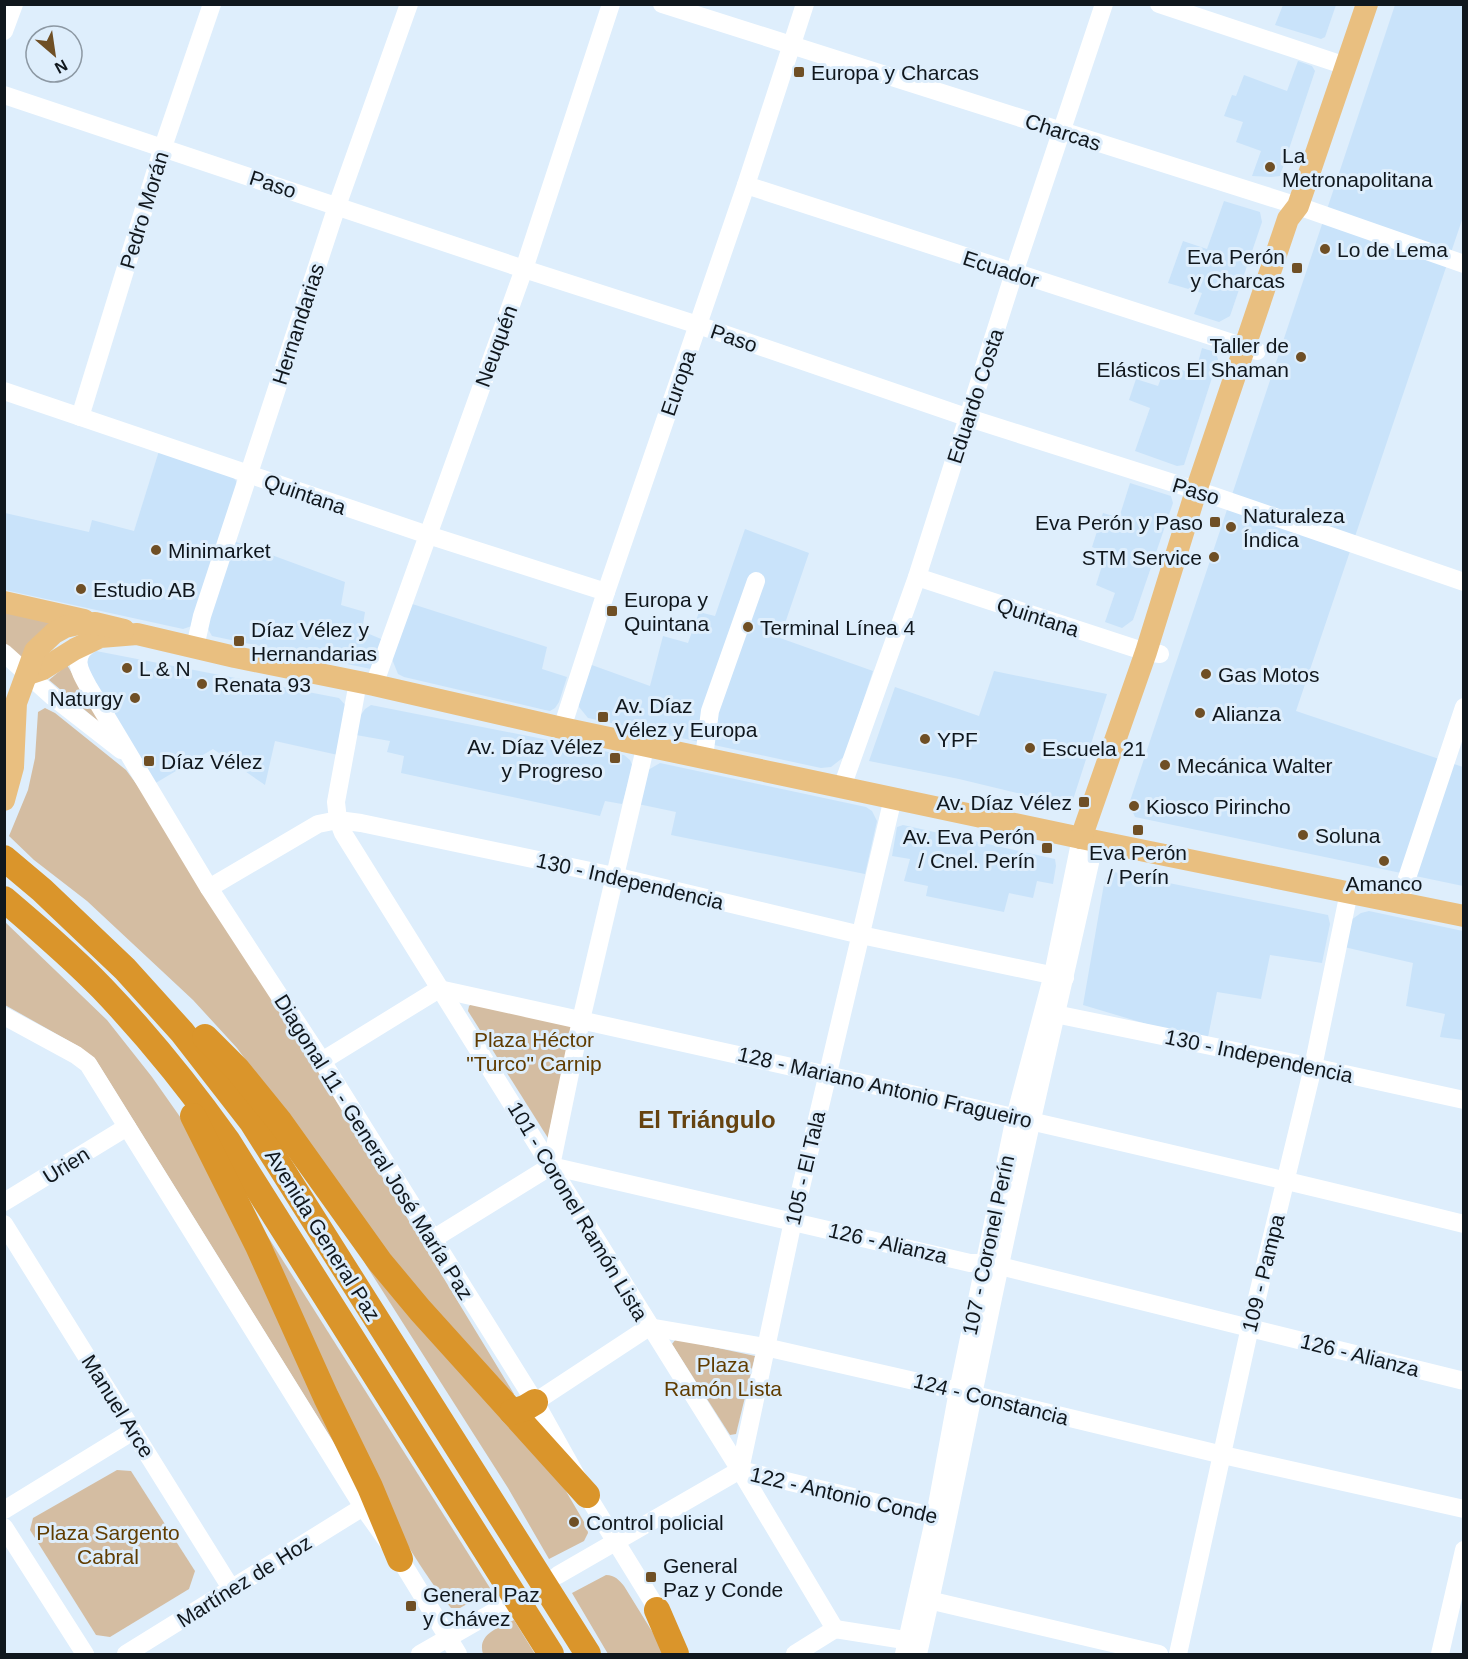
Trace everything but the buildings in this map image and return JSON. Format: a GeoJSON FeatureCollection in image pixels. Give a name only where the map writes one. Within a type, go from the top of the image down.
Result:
{"type":"FeatureCollection","features":[{"type":"Feature","properties":{"kind":"highway","name":"Avenida General Paz"},"geometry":{"type":"LineString","coordinates":[[4,858],[42,890],[125,969],[190,1041],[252,1122],[588,1654]]}},
{"type":"Feature","properties":{"kind":"highway","name":"Avenida General Paz"},"geometry":{"type":"LineString","coordinates":[[4,899],[59,946],[103,989],[186,1083],[227,1140],[551,1654]]}},
{"type":"Feature","properties":{"kind":"highway"},"geometry":{"type":"LineString","coordinates":[[125,969],[184,1017],[237,1069],[280,1122],[380,1262],[420,1310],[587,1495]]}},
{"type":"Feature","properties":{"kind":"highway"},"geometry":{"type":"LineString","coordinates":[[103,989],[189,1109],[211,1148],[370,1487],[400,1559]]}},
{"type":"Feature","properties":{"kind":"highway"},"geometry":{"type":"LineString","coordinates":[[512,1412],[535,1402]]}},
{"type":"Feature","properties":{"kind":"highway"},"geometry":{"type":"LineString","coordinates":[[657,1610],[676,1654]]}},
{"type":"Feature","properties":{"kind":"main road"},"geometry":{"type":"LineString","coordinates":[[1088,839],[1153,653],[1251,349],[1299,223],[1298,206],[1367,4]]}},
{"type":"Feature","properties":{"kind":"main road"},"geometry":{"type":"LineString","coordinates":[[4,602],[93,632],[100,637],[137,634],[562,728],[1464,916]]}},
{"type":"Feature","properties":{"kind":"main road"},"geometry":{"type":"LineString","coordinates":[[4,800],[13,767],[13,723],[16,703],[28,674],[43,669],[93,632]]}},
{"type":"Feature","properties":{"kind":"street"},"geometry":{"type":"LineString","coordinates":[[4,31],[14,4]]}},
{"type":"Feature","properties":{"kind":"street","name":"Pedro Morán"},"geometry":{"type":"LineString","coordinates":[[80,417],[163,147],[212,4]]}},
{"type":"Feature","properties":{"kind":"street","name":"Hernandarias"},"geometry":{"type":"LineString","coordinates":[[195,647],[202,616],[337,206],[409,4]]}},
{"type":"Feature","properties":{"kind":"street","name":"Neuquén"},"geometry":{"type":"LineString","coordinates":[[366,684],[428,535],[525,269],[611,4]]}},
{"type":"Feature","properties":{"kind":"street","name":"Charcas"},"geometry":{"type":"LineString","coordinates":[[662,4],[1298,206],[1464,264]]}},
{"type":"Feature","properties":{"kind":"street","name":"Europa"},"geometry":{"type":"LineString","coordinates":[[562,728],[805,4]]}},
{"type":"Feature","properties":{"kind":"street","name":"Eduardo Costa"},"geometry":{"type":"LineString","coordinates":[[842,787],[917,577],[1014,273],[1104,4]]}},
{"type":"Feature","properties":{"kind":"street"},"geometry":{"type":"LineString","coordinates":[[1159,4],[1346,66]]}},
{"type":"Feature","properties":{"kind":"street","name":"Paso"},"geometry":{"type":"LineString","coordinates":[[4,95],[698,325],[969,418],[1204,493],[1464,582]]}},
{"type":"Feature","properties":{"kind":"street","name":"Ecuador"},"geometry":{"type":"LineString","coordinates":[[746,185],[1251,349]]}},
{"type":"Feature","properties":{"kind":"street","name":"Quintana"},"geometry":{"type":"LineString","coordinates":[[4,392],[428,535],[606,592]]}},
{"type":"Feature","properties":{"kind":"street","name":"Quintana"},"geometry":{"type":"LineString","coordinates":[[917,577],[1153,653]]}},
{"type":"Feature","properties":{"kind":"street"},"geometry":{"type":"LineString","coordinates":[[704,757],[710,711],[756,581]]}},
{"type":"Feature","properties":{"kind":"street","name":"Diagonal 11 - General José María Paz"},"geometry":{"type":"LineString","coordinates":[[93,632],[79,656],[80,672],[209,888],[322,1061],[535,1402],[615,1542],[686,1654]]}},
{"type":"Feature","properties":{"kind":"street"},"geometry":{"type":"LineString","coordinates":[[4,653],[54,697],[130,756]]}},
{"type":"Feature","properties":{"kind":"street","name":"101 - Coronel Ramón Lista"},"geometry":{"type":"LineString","coordinates":[[366,684],[336,802],[338,820],[351,847],[552,1166],[649,1327],[740,1470],[835,1629]]}},
{"type":"Feature","properties":{"kind":"street"},"geometry":{"type":"LineString","coordinates":[[1399,902],[1464,707]]}},
{"type":"Feature","properties":{"kind":"street"},"geometry":{"type":"LineString","coordinates":[[433,1239],[552,1166],[581,1020],[646,744]]}},
{"type":"Feature","properties":{"kind":"street","name":"105 - El Tala"},"geometry":{"type":"LineString","coordinates":[[740,1470],[793,1221],[893,798]]}},
{"type":"Feature","properties":{"kind":"street","name":"130 - Independencia"},"geometry":{"type":"LineString","coordinates":[[209,888],[318,825],[338,820],[362,823],[614,876],[861,935],[1059,976]]}},
{"type":"Feature","properties":{"kind":"street","name":"107 - Coronel Perín"},"geometry":{"type":"LineString","coordinates":[[912,1648],[942,1518],[1023,1119],[1059,976],[1088,839]]}},
{"type":"Feature","properties":{"kind":"street","name":"109 - Pampa"},"geometry":{"type":"LineString","coordinates":[[1178,1654],[1250,1327],[1313,1067],[1349,892]]}},
{"type":"Feature","properties":{"kind":"street","name":"107 - Coronel Perín"},"geometry":{"type":"LineString","coordinates":[[1023,1119],[1054,1014],[1059,976]]}},
{"type":"Feature","properties":{"kind":"street"},"geometry":{"type":"LineString","coordinates":[[322,1061],[439,989]]}},
{"type":"Feature","properties":{"kind":"street","name":"128 - Mariano Antonio Fragueiro"},"geometry":{"type":"LineString","coordinates":[[439,989],[828,1074],[1286,1180],[1464,1224]]}},
{"type":"Feature","properties":{"kind":"street","name":"130 - Independencia"},"geometry":{"type":"LineString","coordinates":[[1054,1014],[1464,1100]]}},
{"type":"Feature","properties":{"kind":"street"},"geometry":{"type":"LineString","coordinates":[[4,1016],[83,1059],[88,1065],[363,1507],[400,1559],[458,1654]]}},
{"type":"Feature","properties":{"kind":"street","name":"Urien"},"geometry":{"type":"LineString","coordinates":[[4,1202],[127,1127]]}},
{"type":"Feature","properties":{"kind":"street","name":"126 - Alianza"},"geometry":{"type":"LineString","coordinates":[[552,1166],[970,1263],[992,1264],[1464,1381]]}},
{"type":"Feature","properties":{"kind":"street","name":"Manuel Arce"},"geometry":{"type":"LineString","coordinates":[[4,1224],[231,1588]]}},
{"type":"Feature","properties":{"kind":"street"},"geometry":{"type":"LineString","coordinates":[[535,1402],[649,1327]]}},
{"type":"Feature","properties":{"kind":"street","name":"124 - Constancia"},"geometry":{"type":"LineString","coordinates":[[649,1327],[765,1347],[1223,1455],[1464,1509]]}},
{"type":"Feature","properties":{"kind":"street"},"geometry":{"type":"LineString","coordinates":[[4,1510],[133,1431]]}},
{"type":"Feature","properties":{"kind":"street","name":"122 - Antonio Conde"},"geometry":{"type":"LineString","coordinates":[[558,1575],[740,1470],[942,1518]]}},
{"type":"Feature","properties":{"kind":"street","name":"Martínez de Hoz"},"geometry":{"type":"LineString","coordinates":[[126,1654],[363,1507]]}},
{"type":"Feature","properties":{"kind":"street"},"geometry":{"type":"LineString","coordinates":[[4,1527],[85,1654]]}},
{"type":"Feature","properties":{"kind":"street"},"geometry":{"type":"LineString","coordinates":[[1440,1654],[1464,1550]]}},
{"type":"Feature","properties":{"kind":"street"},"geometry":{"type":"LineString","coordinates":[[924,1599],[1159,1654]]}},
{"type":"Feature","properties":{"kind":"street"},"geometry":{"type":"LineString","coordinates":[[420,1654],[502,1607]]}},
{"type":"Feature","properties":{"kind":"street"},"geometry":{"type":"LineString","coordinates":[[795,1654],[835,1629],[912,1648]]}},
{"type":"Feature","properties":{"kind":"shaded area"},"geometry":{"type":"Polygon","coordinates":[[[1283,4],[1336,5],[1325,37],[1321,39],[1275,25],[1283,4]]]}},
{"type":"Feature","properties":{"kind":"shaded area"},"geometry":{"type":"Polygon","coordinates":[[[1395,5],[1463,5],[1463,217],[1296,711],[1463,767],[1463,886],[1135,817],[1129,804],[1395,5]]]}},
{"type":"Feature","properties":{"kind":"shaded area"},"geometry":{"type":"Polygon","coordinates":[[[1298,61],[1312,66],[1315,71],[1280,176],[1252,176],[1261,151],[1236,142],[1243,122],[1224,116],[1232,95],[1236,96],[1244,75],[1287,91],[1298,61]]]}},
{"type":"Feature","properties":{"kind":"shaded area"},"geometry":{"type":"Polygon","coordinates":[[[1224,201],[1260,212],[1262,222],[1230,316],[1219,322],[1194,314],[1202,293],[1168,283],[1183,241],[1207,249],[1224,201]]]}},
{"type":"Feature","properties":{"kind":"shaded area"},"geometry":{"type":"Polygon","coordinates":[[[1202,348],[1215,352],[1218,359],[1184,465],[1177,466],[1135,451],[1150,408],[1129,400],[1136,379],[1158,386],[1166,365],[1195,374],[1202,348]]]}},
{"type":"Feature","properties":{"kind":"shaded area"},"geometry":{"type":"Polygon","coordinates":[[[159,451],[231,475],[236,481],[237,488],[192,626],[183,629],[5,590],[5,513],[89,532],[92,520],[134,531],[159,451]]]}},
{"type":"Feature","properties":{"kind":"shaded area"},"geometry":{"type":"Polygon","coordinates":[[[1130,483],[1171,496],[1173,503],[1133,620],[1122,628],[1105,622],[1115,593],[1096,585],[1106,553],[1092,547],[1103,513],[1119,518],[1130,483]]]}},
{"type":"Feature","properties":{"kind":"shaded area"},"geometry":{"type":"Polygon","coordinates":[[[745,529],[809,553],[780,638],[873,671],[845,756],[831,767],[821,768],[588,718],[579,707],[578,701],[589,664],[650,686],[663,636],[688,643],[699,612],[715,616],[745,529]]]}},
{"type":"Feature","properties":{"kind":"shaded area"},"geometry":{"type":"Polygon","coordinates":[[[231,540],[345,582],[341,605],[365,612],[362,631],[386,641],[371,669],[212,636],[207,627],[231,540]]]}},
{"type":"Feature","properties":{"kind":"shaded area"},"geometry":{"type":"Polygon","coordinates":[[[406,602],[547,647],[542,669],[567,677],[555,708],[550,711],[545,710],[398,674],[390,654],[406,602]]]}},
{"type":"Feature","properties":{"kind":"shaded area"},"geometry":{"type":"Polygon","coordinates":[[[96,651],[339,698],[348,708],[338,755],[275,741],[265,785],[213,749],[154,784],[86,670],[86,659],[96,651]]]}},
{"type":"Feature","properties":{"kind":"shaded area","name":"Escuela 21"},"geometry":{"type":"Polygon","coordinates":[[[994,671],[1107,694],[1071,806],[959,779],[869,761],[895,687],[979,716],[994,671]]]}},
{"type":"Feature","properties":{"kind":"shaded area"},"geometry":{"type":"Polygon","coordinates":[[[371,705],[624,755],[633,767],[622,804],[605,801],[600,816],[401,773],[404,756],[387,752],[390,741],[356,735],[360,716],[371,705]]]}},
{"type":"Feature","properties":{"kind":"shaded area"},"geometry":{"type":"Polygon","coordinates":[[[660,763],[866,807],[872,811],[877,821],[865,874],[671,835],[676,812],[638,804],[648,770],[660,763]]]}},
{"type":"Feature","properties":{"kind":"shaded area"},"geometry":{"type":"Polygon","coordinates":[[[903,825],[1055,859],[1053,884],[1037,881],[1033,898],[1009,893],[1004,912],[926,896],[928,886],[904,881],[910,859],[892,856],[897,827],[903,825]]]}},
{"type":"Feature","properties":{"kind":"shaded area"},"geometry":{"type":"Polygon","coordinates":[[[1114,872],[1328,915],[1330,924],[1322,963],[1270,955],[1261,999],[1217,992],[1207,1042],[1083,1005],[1105,878],[1114,872]]]}},
{"type":"Feature","properties":{"kind":"shaded area"},"geometry":{"type":"Polygon","coordinates":[[[1369,911],[1463,931],[1463,1040],[1440,1037],[1445,1014],[1406,1006],[1413,963],[1344,947],[1351,920],[1369,911]]]}},
{"type":"Feature","properties":{"kind":"green space"},"geometry":{"type":"Polygon","coordinates":[[[5,606],[66,621],[25,661],[5,643],[5,606]]]}},
{"type":"Feature","properties":{"kind":"green space"},"geometry":{"type":"Polygon","coordinates":[[[67,665],[104,726],[49,680],[67,665]]]}},
{"type":"Feature","properties":{"kind":"green space"},"geometry":{"type":"Polygon","coordinates":[[[45,708],[55,713],[126,770],[149,801],[296,1035],[514,1394],[509,1395],[436,1317],[237,1048],[193,1000],[87,901],[34,860],[9,836],[28,790],[35,758],[38,712],[45,708]]]}},
{"type":"Feature","properties":{"kind":"green space"},"geometry":{"type":"Polygon","coordinates":[[[4,921],[107,1020],[152,1077],[197,1141],[344,1459],[96,1060],[78,1046],[5,1005],[4,921]]]}},
{"type":"Feature","properties":{"kind":"green space","name":"Plaza Héctor \"Turco\" Carnip"},"geometry":{"type":"Polygon","coordinates":[[[473,1003],[572,1024],[548,1138],[468,1011],[469,1006],[473,1003]]]}},
{"type":"Feature","properties":{"kind":"green space"},"geometry":{"type":"Polygon","coordinates":[[[256,1218],[490,1588],[488,1592],[460,1608],[451,1608],[403,1538],[256,1218]]]}},
{"type":"Feature","properties":{"kind":"green space"},"geometry":{"type":"Polygon","coordinates":[[[357,1248],[560,1481],[587,1527],[588,1533],[584,1541],[549,1559],[508,1488],[357,1248]]]}},
{"type":"Feature","properties":{"kind":"green space","name":"Plaza Ramón Lista"},"geometry":{"type":"Polygon","coordinates":[[[676,1339],[755,1356],[736,1434],[730,1435],[672,1344],[676,1339]]]}},
{"type":"Feature","properties":{"kind":"green space","name":"Plaza Sargento Cabral"},"geometry":{"type":"Polygon","coordinates":[[[117,1470],[131,1471],[195,1571],[189,1589],[110,1637],[96,1635],[30,1530],[33,1518],[117,1470]]]}},
{"type":"Feature","properties":{"kind":"green space"},"geometry":{"type":"Polygon","coordinates":[[[606,1575],[614,1577],[624,1586],[666,1654],[608,1654],[572,1593],[606,1575]]]}},
{"type":"Feature","properties":{"kind":"green space"},"geometry":{"type":"Polygon","coordinates":[[[514,1620],[535,1654],[483,1654],[483,1641],[486,1637],[514,1620]]]}},
{"type":"Feature","properties":{"kind":"place","name":"Europa y Charcas"},"geometry":{"type":"Point","coordinates":[799,72]}},
{"type":"Feature","properties":{"kind":"place","name":"La Metronapolitana"},"geometry":{"type":"Point","coordinates":[1270,167]}},
{"type":"Feature","properties":{"kind":"place","name":"Lo de Lema"},"geometry":{"type":"Point","coordinates":[1325,249]}},
{"type":"Feature","properties":{"kind":"place","name":"Eva Perón y Charcas"},"geometry":{"type":"Point","coordinates":[1297,268]}},
{"type":"Feature","properties":{"kind":"place","name":"Taller de Elásticos El Shaman"},"geometry":{"type":"Point","coordinates":[1301,357]}},
{"type":"Feature","properties":{"kind":"place","name":"Eva Perón y Paso"},"geometry":{"type":"Point","coordinates":[1215,522]}},
{"type":"Feature","properties":{"kind":"place","name":"Naturaleza Índica"},"geometry":{"type":"Point","coordinates":[1231,527]}},
{"type":"Feature","properties":{"kind":"place","name":"Minimarket"},"geometry":{"type":"Point","coordinates":[156,550]}},
{"type":"Feature","properties":{"kind":"place","name":"STM Service"},"geometry":{"type":"Point","coordinates":[1214,557]}},
{"type":"Feature","properties":{"kind":"place","name":"Estudio AB"},"geometry":{"type":"Point","coordinates":[81,589]}},
{"type":"Feature","properties":{"kind":"place","name":"Europa y Quintana"},"geometry":{"type":"Point","coordinates":[612,611]}},
{"type":"Feature","properties":{"kind":"place","name":"Terminal Línea 4"},"geometry":{"type":"Point","coordinates":[748,627]}},
{"type":"Feature","properties":{"kind":"place","name":"Díaz Vélez y Hernandarias"},"geometry":{"type":"Point","coordinates":[239,641]}},
{"type":"Feature","properties":{"kind":"place","name":"L & N"},"geometry":{"type":"Point","coordinates":[127,668]}},
{"type":"Feature","properties":{"kind":"place","name":"Gas Motos"},"geometry":{"type":"Point","coordinates":[1206,674]}},
{"type":"Feature","properties":{"kind":"place","name":"Renata 93"},"geometry":{"type":"Point","coordinates":[202,684]}},
{"type":"Feature","properties":{"kind":"place","name":"Naturgy"},"geometry":{"type":"Point","coordinates":[135,698]}},
{"type":"Feature","properties":{"kind":"place","name":"Alianza"},"geometry":{"type":"Point","coordinates":[1200,713]}},
{"type":"Feature","properties":{"kind":"place","name":"Av. Díaz Vélez y Europa"},"geometry":{"type":"Point","coordinates":[603,717]}},
{"type":"Feature","properties":{"kind":"place","name":"YPF"},"geometry":{"type":"Point","coordinates":[925,739]}},
{"type":"Feature","properties":{"kind":"place","name":"Escuela 21"},"geometry":{"type":"Point","coordinates":[1030,748]}},
{"type":"Feature","properties":{"kind":"place","name":"Av. Díaz Vélez y Progreso"},"geometry":{"type":"Point","coordinates":[615,758]}},
{"type":"Feature","properties":{"kind":"place","name":"Díaz Vélez"},"geometry":{"type":"Point","coordinates":[149,761]}},
{"type":"Feature","properties":{"kind":"place","name":"Mecánica Walter"},"geometry":{"type":"Point","coordinates":[1165,765]}},
{"type":"Feature","properties":{"kind":"place","name":"Av. Díaz Vélez"},"geometry":{"type":"Point","coordinates":[1084,802]}},
{"type":"Feature","properties":{"kind":"place","name":"Kiosco Pirincho"},"geometry":{"type":"Point","coordinates":[1134,806]}},
{"type":"Feature","properties":{"kind":"place","name":"Eva Perón / Perín"},"geometry":{"type":"Point","coordinates":[1138,830]}},
{"type":"Feature","properties":{"kind":"place","name":"Soluna"},"geometry":{"type":"Point","coordinates":[1303,835]}},
{"type":"Feature","properties":{"kind":"place","name":"Av. Eva Perón / Cnel. Perín"},"geometry":{"type":"Point","coordinates":[1047,848]}},
{"type":"Feature","properties":{"kind":"place","name":"Amanco"},"geometry":{"type":"Point","coordinates":[1384,861]}},
{"type":"Feature","properties":{"kind":"place","name":"Control policial"},"geometry":{"type":"Point","coordinates":[574,1522]}},
{"type":"Feature","properties":{"kind":"place","name":"General Paz y Conde"},"geometry":{"type":"Point","coordinates":[651,1577]}},
{"type":"Feature","properties":{"kind":"place","name":"General Paz y Chávez"},"geometry":{"type":"Point","coordinates":[411,1606]}},
{"type":"Feature","properties":{"kind":"district","name":"El Triángulo"},"geometry":{"type":"Point","coordinates":[707,1119]}}]}
